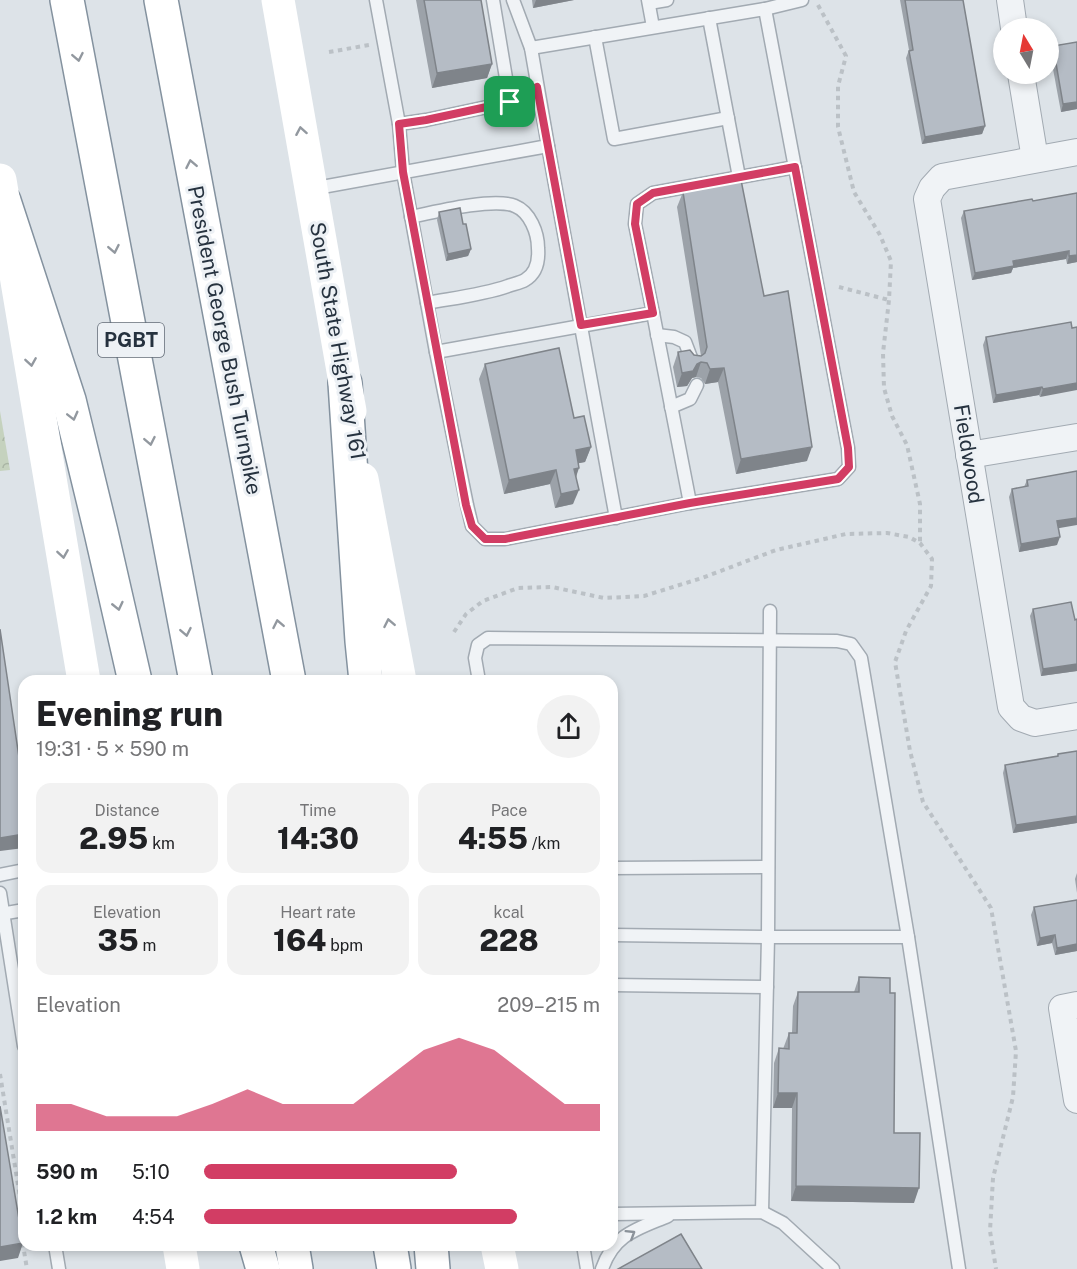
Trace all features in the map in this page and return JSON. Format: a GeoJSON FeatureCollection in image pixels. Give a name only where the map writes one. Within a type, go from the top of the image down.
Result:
{"type":"FeatureCollection","features":[{"type":"Feature","properties":{"kind":"main road","name":"PGBT"},"geometry":{"type":"LineString","coordinates":[[67,0],[195,675]]}},
{"type":"Feature","properties":{"kind":"main road","name":"President George Bush Turnpike"},"geometry":{"type":"LineString","coordinates":[[161,0],[288,675]]}},
{"type":"Feature","properties":{"kind":"main road","name":"South State Highway 161"},"geometry":{"type":"LineString","coordinates":[[277,3],[399,675]]}},
{"type":"Feature","properties":{"kind":"main road"},"geometry":{"type":"LineString","coordinates":[[2,190],[83,675]]}},
{"type":"Feature","properties":{"kind":"main road"},"geometry":{"type":"LineString","coordinates":[[2,190],[69,400],[134,675]]}},
{"type":"Feature","properties":{"kind":"main road"},"geometry":{"type":"LineString","coordinates":[[345,383],[365,675]]}},
{"type":"Feature","properties":{"kind":"main road"},"geometry":{"type":"LineString","coordinates":[[180,1251],[183,1269]]}},
{"type":"Feature","properties":{"kind":"main road"},"geometry":{"type":"LineString","coordinates":[[258,1251],[263,1269]]}},
{"type":"Feature","properties":{"kind":"main road"},"geometry":{"type":"LineString","coordinates":[[293,1251],[297,1269]]}},
{"type":"Feature","properties":{"kind":"main road"},"geometry":{"type":"LineString","coordinates":[[391,1251],[394,1269]]}},
{"type":"Feature","properties":{"kind":"main road"},"geometry":{"type":"LineString","coordinates":[[432,1251],[434,1269]]}},
{"type":"Feature","properties":{"kind":"main road"},"geometry":{"type":"LineString","coordinates":[[498,1251],[502,1269]]}},
{"type":"Feature","properties":{"kind":"street"},"geometry":{"type":"LineString","coordinates":[[1010,0],[1013,18]]}},
{"type":"Feature","properties":{"kind":"street"},"geometry":{"type":"LineString","coordinates":[[1024,84],[1035,159],[1077,152]]}},
{"type":"Feature","properties":{"kind":"street","name":"Fieldwood"},"geometry":{"type":"LineString","coordinates":[[1035,159],[942,177],[932,188],[927,199],[1011,707],[1021,718],[1035,723],[1077,716]]}},
{"type":"Feature","properties":{"kind":"street"},"geometry":{"type":"LineString","coordinates":[[969,455],[1077,437]]}},
{"type":"Feature","properties":{"kind":"street"},"geometry":{"type":"LineString","coordinates":[[1069,1006],[1077,1100]]}},
{"type":"Feature","properties":{"kind":"lane"},"geometry":{"type":"LineString","coordinates":[[376,0],[399,124],[403,172],[411,217],[466,505],[472,526],[485,539],[505,539],[690,503],[838,479],[849,467],[848,448],[765,9]]}},
{"type":"Feature","properties":{"kind":"lane"},"geometry":{"type":"LineString","coordinates":[[494,0],[510,102]]}},
{"type":"Feature","properties":{"kind":"lane"},"geometry":{"type":"LineString","coordinates":[[513,0],[531,48],[616,518]]}},
{"type":"Feature","properties":{"kind":"lane"},"geometry":{"type":"LineString","coordinates":[[652,27],[648,1],[668,0]]}},
{"type":"Feature","properties":{"kind":"lane"},"geometry":{"type":"LineString","coordinates":[[531,48],[765,9],[802,0]]}},
{"type":"Feature","properties":{"kind":"lane"},"geometry":{"type":"LineString","coordinates":[[709,18],[739,177]]}},
{"type":"Feature","properties":{"kind":"lane"},"geometry":{"type":"LineString","coordinates":[[595,37],[614,139],[728,118]]}},
{"type":"Feature","properties":{"kind":"lane"},"geometry":{"type":"LineString","coordinates":[[399,124],[510,102],[537,87]]}},
{"type":"Feature","properties":{"kind":"lane"},"geometry":{"type":"LineString","coordinates":[[311,189],[548,146]]}},
{"type":"Feature","properties":{"kind":"lane"},"geometry":{"type":"LineString","coordinates":[[690,503],[635,224],[637,204],[653,193],[795,167]]}},
{"type":"Feature","properties":{"kind":"lane"},"geometry":{"type":"LineString","coordinates":[[411,217],[465,206],[504,203],[516,206],[525,213],[534,227],[538,245],[538,262],[534,273],[524,280],[492,292],[427,303]]}},
{"type":"Feature","properties":{"kind":"lane"},"geometry":{"type":"LineString","coordinates":[[436,351],[653,313]]}},
{"type":"Feature","properties":{"kind":"lane"},"geometry":{"type":"LineString","coordinates":[[657,335],[674,337],[685,342],[693,363]]}},
{"type":"Feature","properties":{"kind":"lane"},"geometry":{"type":"LineString","coordinates":[[671,407],[690,399],[697,385]]}},
{"type":"Feature","properties":{"kind":"lane"},"geometry":{"type":"LineString","coordinates":[[762,1212],[768,937],[770,610]]}},
{"type":"Feature","properties":{"kind":"lane"},"geometry":{"type":"LineString","coordinates":[[478,675],[474,658],[478,645],[488,638],[837,641],[851,644],[861,658],[908,937],[959,1269]]}},
{"type":"Feature","properties":{"kind":"lane"},"geometry":{"type":"LineString","coordinates":[[618,868],[768,867]]}},
{"type":"Feature","properties":{"kind":"lane"},"geometry":{"type":"LineString","coordinates":[[0,875],[18,871]]}},
{"type":"Feature","properties":{"kind":"lane"},"geometry":{"type":"LineString","coordinates":[[0,893],[18,1010]]}},
{"type":"Feature","properties":{"kind":"lane"},"geometry":{"type":"LineString","coordinates":[[2,914],[18,911]]}},
{"type":"Feature","properties":{"kind":"lane"},"geometry":{"type":"LineString","coordinates":[[618,935],[908,937]]}},
{"type":"Feature","properties":{"kind":"lane"},"geometry":{"type":"LineString","coordinates":[[618,985],[766,987]]}},
{"type":"Feature","properties":{"kind":"lane"},"geometry":{"type":"LineString","coordinates":[[618,1214],[762,1212],[783,1223],[833,1269]]}},
{"type":"Feature","properties":{"kind":"lane"},"geometry":{"type":"LineString","coordinates":[[618,1242],[632,1231],[673,1214]]}},
{"type":"Feature","properties":{"kind":"lane"},"geometry":{"type":"LineString","coordinates":[[56,1251],[59,1269]]}},
{"type":"Feature","properties":{"kind":"lane"},"geometry":{"type":"LineString","coordinates":[[584,1251],[587,1269]]}},
{"type":"Feature","properties":{"kind":"lane"},"geometry":{"type":"LineString","coordinates":[[602,1269],[610,1251]]}},
{"type":"Feature","properties":{"kind":"path"},"geometry":{"type":"LineString","coordinates":[[819,8],[846,56],[838,86],[838,127],[854,192],[880,235],[891,261],[883,353],[884,388],[892,416],[908,445],[920,504],[920,543]]}},
{"type":"Feature","properties":{"kind":"path"},"geometry":{"type":"LineString","coordinates":[[329,52],[370,45]]}},
{"type":"Feature","properties":{"kind":"path"},"geometry":{"type":"LineString","coordinates":[[839,287],[889,300]]}},
{"type":"Feature","properties":{"kind":"path"},"geometry":{"type":"LineString","coordinates":[[454,632],[466,614],[483,601],[518,588],[552,587],[604,598],[644,596],[702,578],[776,550],[846,534],[887,533],[909,537],[920,543],[932,559],[931,586],[906,631],[895,662],[910,751],[923,802],[991,908],[1016,1051],[1013,1097],[993,1178],[990,1231],[996,1269]]}},
{"type":"Feature","properties":{"kind":"path"},"geometry":{"type":"LineString","coordinates":[[0,1074],[18,1184]]}},
{"type":"Feature","properties":{"kind":"path"},"geometry":{"type":"LineString","coordinates":[[24,1251],[27,1269]]}},
{"type":"Feature","properties":{"kind":"green space"},"geometry":{"type":"Polygon","coordinates":[[[0,411],[10,470],[0,471],[0,411]]]}},
{"type":"Feature","properties":{"kind":"building"},"geometry":{"type":"Polygon","coordinates":[[[424,0],[481,0],[492,64],[437,73],[424,0]]]}},
{"type":"Feature","properties":{"kind":"building"},"geometry":{"type":"Polygon","coordinates":[[[905,0],[963,0],[985,126],[925,137],[909,51],[913,50],[905,0]]]}},
{"type":"Feature","properties":{"kind":"building"},"geometry":{"type":"Polygon","coordinates":[[[1077,42],[1077,102],[1063,104],[1059,81],[1059,45],[1077,42]]]}},
{"type":"Feature","properties":{"kind":"building"},"geometry":{"type":"Polygon","coordinates":[[[741,180],[764,296],[788,291],[812,447],[741,459],[724,368],[710,369],[707,363],[701,362],[693,371],[682,373],[678,352],[690,350],[694,355],[701,356],[707,347],[683,192],[741,180]]]}},
{"type":"Feature","properties":{"kind":"building"},"geometry":{"type":"Polygon","coordinates":[[[1077,193],[1077,255],[1069,256],[1069,251],[1013,261],[1014,266],[975,273],[964,211],[1077,193]]]}},
{"type":"Feature","properties":{"kind":"building"},"geometry":{"type":"Polygon","coordinates":[[[460,208],[471,249],[448,254],[439,212],[460,208]]]}},
{"type":"Feature","properties":{"kind":"building"},"geometry":{"type":"Polygon","coordinates":[[[1071,322],[1072,328],[1077,327],[1077,383],[996,395],[986,337],[1071,322]]]}},
{"type":"Feature","properties":{"kind":"building"},"geometry":{"type":"Polygon","coordinates":[[[559,348],[574,418],[584,416],[591,447],[576,450],[579,468],[574,469],[579,490],[561,494],[556,470],[509,480],[485,364],[559,348]]]}},
{"type":"Feature","properties":{"kind":"building"},"geometry":{"type":"Polygon","coordinates":[[[1077,471],[1077,518],[1057,521],[1060,537],[1021,544],[1012,489],[1028,486],[1027,480],[1077,471]]]}},
{"type":"Feature","properties":{"kind":"building"},"geometry":{"type":"Polygon","coordinates":[[[1071,602],[1075,620],[1077,619],[1077,664],[1043,669],[1033,609],[1071,602]]]}},
{"type":"Feature","properties":{"kind":"building"},"geometry":{"type":"Polygon","coordinates":[[[0,629],[18,750],[18,835],[0,838],[0,629]]]}},
{"type":"Feature","properties":{"kind":"building"},"geometry":{"type":"Polygon","coordinates":[[[1077,751],[1077,816],[1016,825],[1005,765],[1077,751]]]}},
{"type":"Feature","properties":{"kind":"building"},"geometry":{"type":"Polygon","coordinates":[[[1077,900],[1077,944],[1057,948],[1055,935],[1040,938],[1034,907],[1077,900]]]}},
{"type":"Feature","properties":{"kind":"building"},"geometry":{"type":"Polygon","coordinates":[[[859,977],[890,978],[890,993],[895,993],[894,1133],[920,1133],[919,1188],[796,1186],[797,1093],[778,1093],[779,1048],[789,1049],[789,1033],[797,1033],[798,992],[859,992],[859,977]]]}},
{"type":"Feature","properties":{"kind":"building"},"geometry":{"type":"Polygon","coordinates":[[[0,1106],[18,1213],[18,1244],[0,1247],[0,1106]]]}},
{"type":"Feature","properties":{"kind":"building"},"geometry":{"type":"Polygon","coordinates":[[[681,1234],[702,1269],[618,1269],[681,1234]]]}},
{"type":"Feature","properties":{"kind":"route"},"geometry":{"type":"LineString","coordinates":[[537,87],[581,325],[653,313],[635,224],[637,204],[653,193],[795,167],[848,448],[849,467],[838,479],[690,503],[505,539],[485,539],[472,526],[466,505],[403,172],[399,124],[510,102],[537,87]]}}]}
